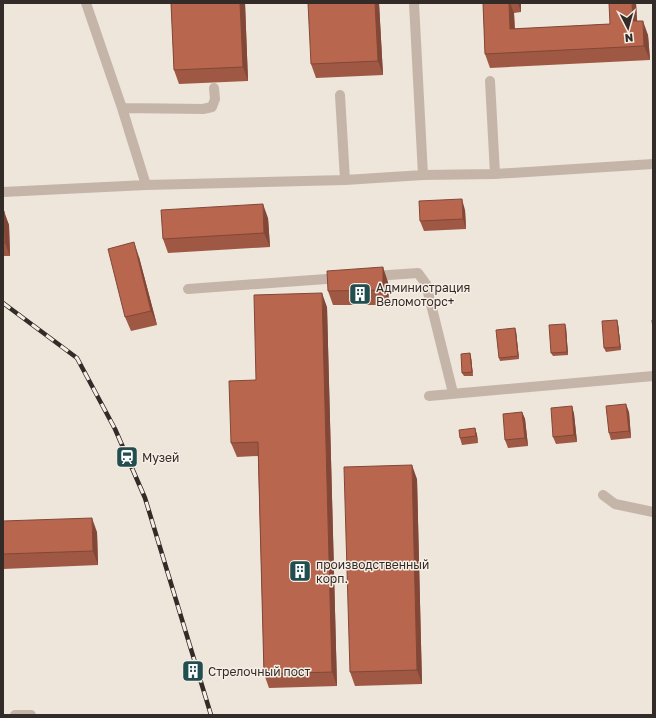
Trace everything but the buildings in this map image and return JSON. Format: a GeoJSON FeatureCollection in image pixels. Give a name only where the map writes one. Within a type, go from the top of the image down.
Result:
{"type":"FeatureCollection","features":[{"type":"Feature","properties":{"kind":"street"},"geometry":{"type":"LineString","coordinates":[[86,3],[122,108],[146,185]]}},
{"type":"Feature","properties":{"kind":"street"},"geometry":{"type":"LineString","coordinates":[[414,3],[423,175]]}},
{"type":"Feature","properties":{"kind":"street"},"geometry":{"type":"LineString","coordinates":[[490,80],[495,174]]}},
{"type":"Feature","properties":{"kind":"street"},"geometry":{"type":"LineString","coordinates":[[122,108],[212,107],[215,99],[214,88]]}},
{"type":"Feature","properties":{"kind":"street"},"geometry":{"type":"LineString","coordinates":[[340,95],[345,180]]}},
{"type":"Feature","properties":{"kind":"street"},"geometry":{"type":"LineString","coordinates":[[3,192],[146,185],[345,180],[423,175],[495,174],[653,164]]}},
{"type":"Feature","properties":{"kind":"street"},"geometry":{"type":"LineString","coordinates":[[188,289],[418,273],[426,284],[452,393]]}},
{"type":"Feature","properties":{"kind":"street"},"geometry":{"type":"LineString","coordinates":[[429,396],[653,376]]}},
{"type":"Feature","properties":{"kind":"street"},"geometry":{"type":"LineString","coordinates":[[603,495],[615,504],[653,512]]}},
{"type":"Feature","properties":{"kind":"street"},"geometry":{"type":"LineString","coordinates":[[15,715],[31,715]]}},
{"type":"Feature","properties":{"kind":"railway"},"geometry":{"type":"LineString","coordinates":[[3,303],[77,358],[115,429],[145,498],[211,715]]}},
{"type":"Feature","properties":{"kind":"place","name":"Администрация Веломоторс+"},"geometry":{"type":"Point","coordinates":[360,294]}},
{"type":"Feature","properties":{"kind":"place","name":"Музей"},"geometry":{"type":"Point","coordinates":[127,457]}},
{"type":"Feature","properties":{"kind":"place","name":"производственный корп."},"geometry":{"type":"Point","coordinates":[300,571]}},
{"type":"Feature","properties":{"kind":"place","name":"Стрелочный пост"},"geometry":{"type":"Point","coordinates":[193,671]}}]}
